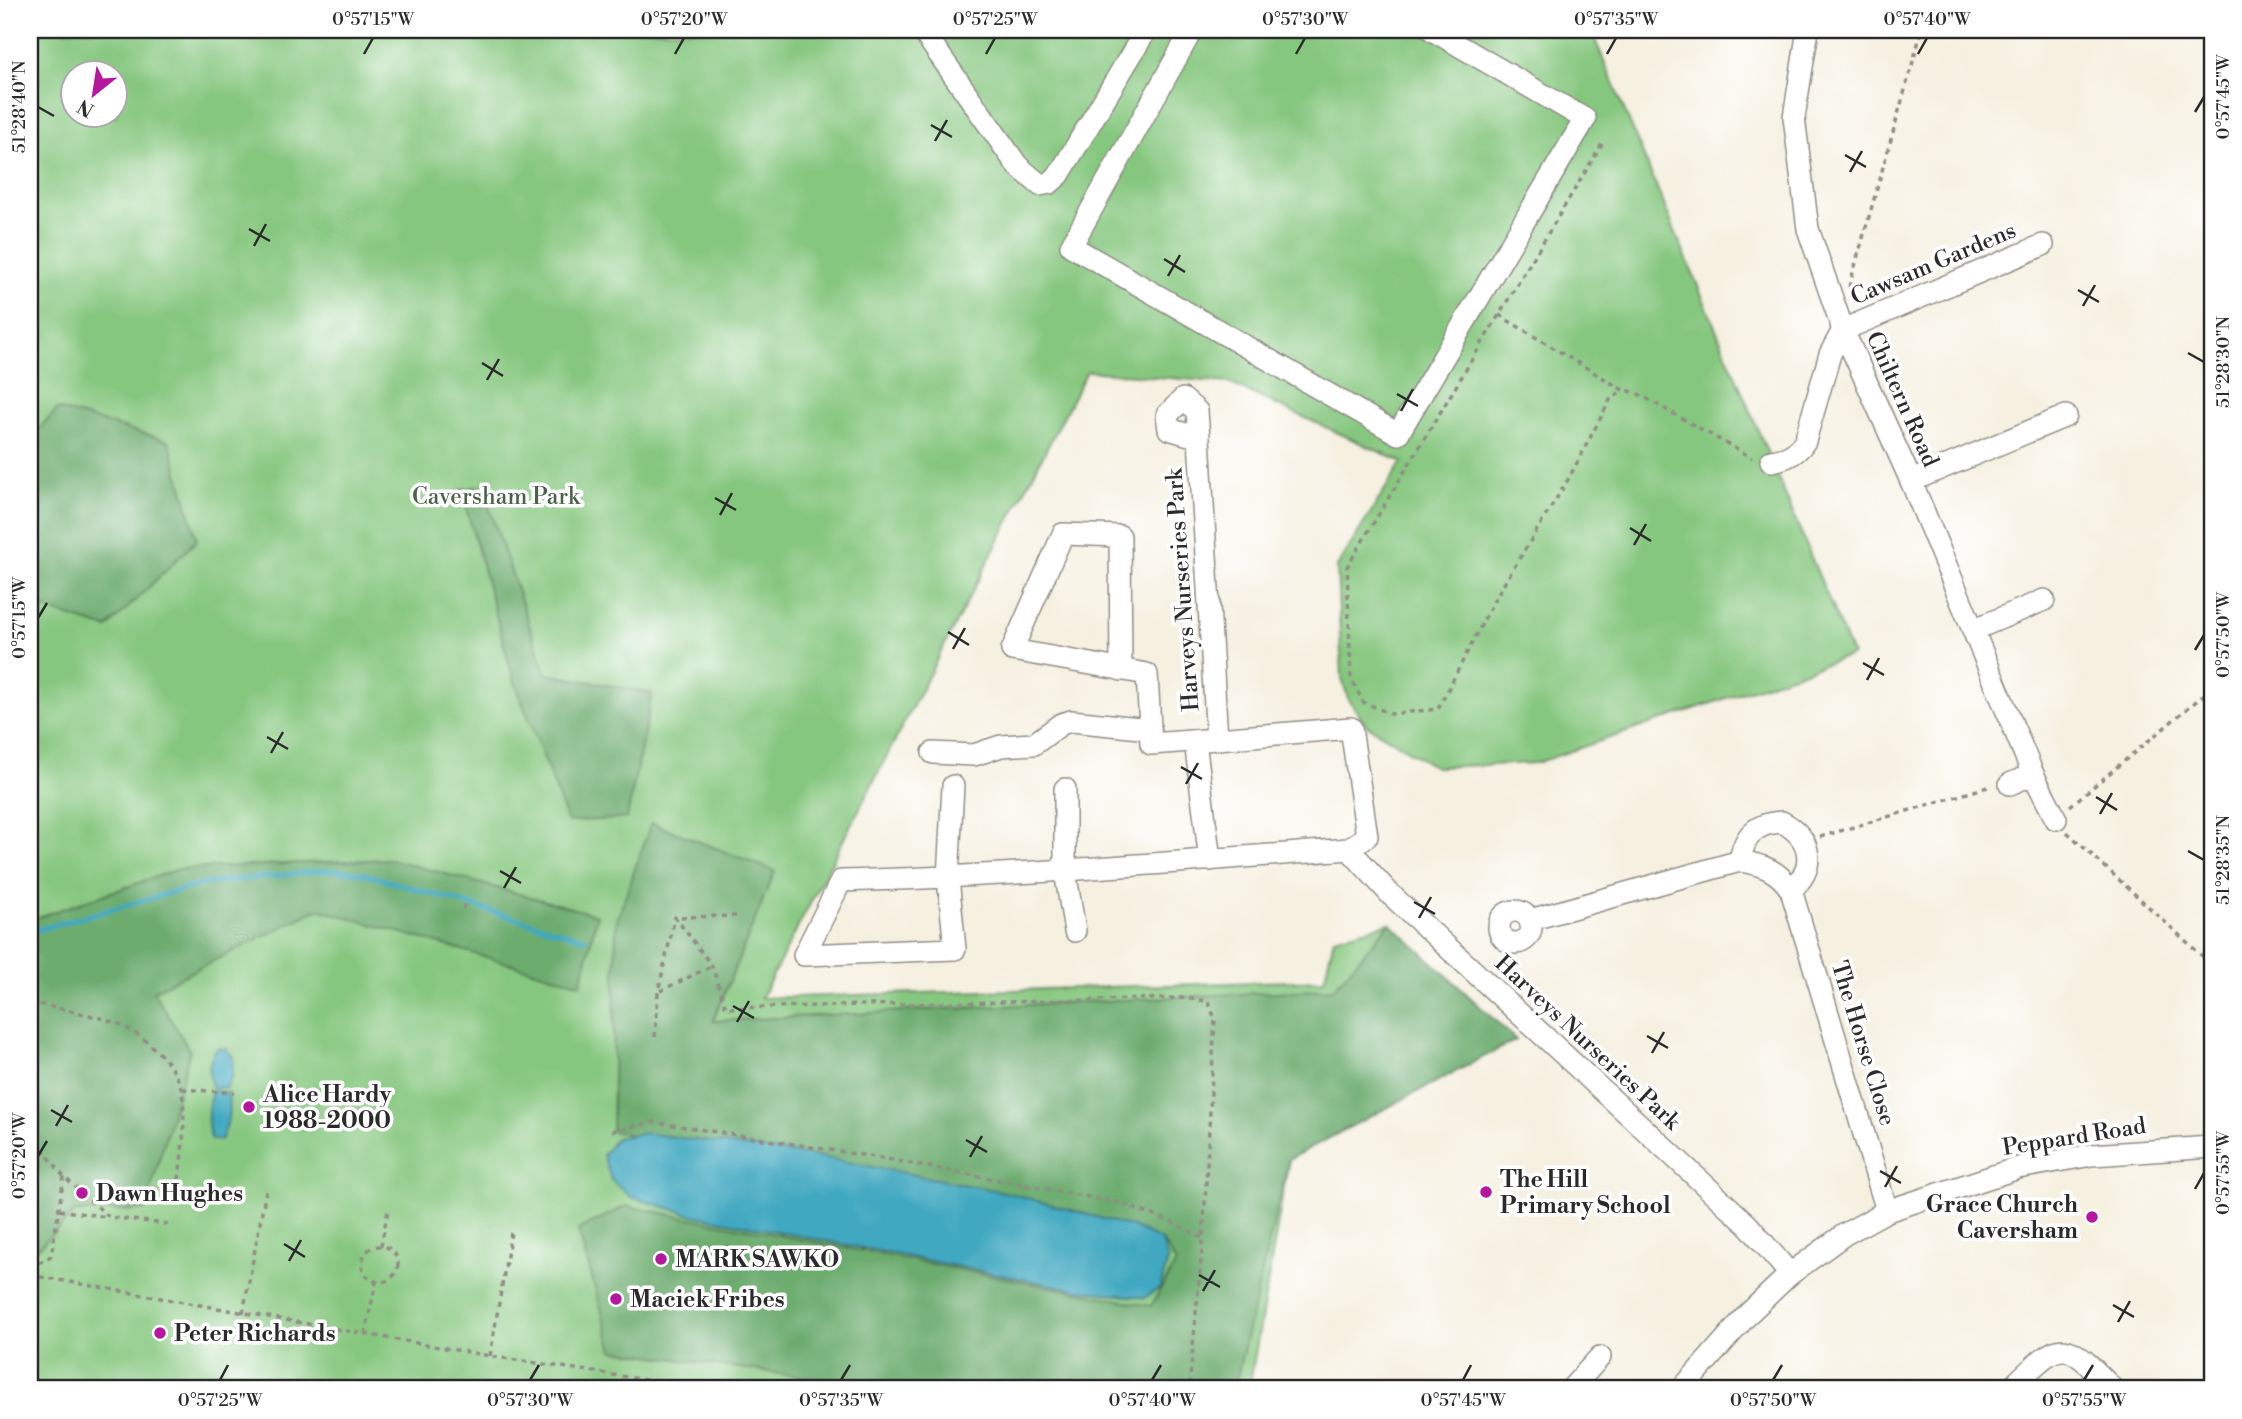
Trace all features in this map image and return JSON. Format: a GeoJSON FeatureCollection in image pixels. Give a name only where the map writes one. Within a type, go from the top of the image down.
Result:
{"type":"FeatureCollection","features":[{"type":"Feature","properties":{"kind":"street"},"geometry":{"type":"LineString","coordinates":[[922,30],[1017,165],[1040,185],[1050,183],[1059,175],[1146,30]]}},
{"type":"Feature","properties":{"kind":"street"},"geometry":{"type":"LineString","coordinates":[[1192,30],[1071,246],[1398,435],[1585,119],[1433,30]]}},
{"type":"Feature","properties":{"kind":"street","name":"Chiltern Road"},"geometry":{"type":"LineString","coordinates":[[1808,30],[1794,117],[1808,229],[1843,330],[1910,481],[2033,774],[2056,819]]}},
{"type":"Feature","properties":{"kind":"street","name":"Cawsam Gardens"},"geometry":{"type":"LineString","coordinates":[[1843,330],[2043,245]]}},
{"type":"Feature","properties":{"kind":"street"},"geometry":{"type":"LineString","coordinates":[[1771,461],[1784,459],[1800,450],[1805,442],[1830,354],[1843,330]]}},
{"type":"Feature","properties":{"kind":"street"},"geometry":{"type":"LineString","coordinates":[[1910,481],[2066,416]]}},
{"type":"Feature","properties":{"kind":"street","name":"Harveys Nurseries Park"},"geometry":{"type":"LineString","coordinates":[[1199,438],[1217,739]]}},
{"type":"Feature","properties":{"kind":"street","name":"Harveys Nurseries Park"},"geometry":{"type":"LineString","coordinates":[[1121,670],[1119,536],[1063,534],[1012,650],[1121,670],[1147,674],[1151,744],[1351,729],[1367,836],[1349,849],[1390,894],[1748,1225],[1790,1274]]}},
{"type":"Feature","properties":{"kind":"street"},"geometry":{"type":"LineString","coordinates":[[1973,630],[2044,600]]}},
{"type":"Feature","properties":{"kind":"street"},"geometry":{"type":"LineString","coordinates":[[933,753],[974,755],[1001,746],[1034,744],[1061,724],[1072,721],[1150,729]]}},
{"type":"Feature","properties":{"kind":"street"},"geometry":{"type":"LineString","coordinates":[[1195,741],[1210,860]]}},
{"type":"Feature","properties":{"kind":"street"},"geometry":{"type":"LineString","coordinates":[[2010,784],[2033,774]]}},
{"type":"Feature","properties":{"kind":"street"},"geometry":{"type":"LineString","coordinates":[[953,786],[947,878],[955,949],[804,956],[841,881],[947,878],[1065,871],[1349,849]]}},
{"type":"Feature","properties":{"kind":"street"},"geometry":{"type":"LineString","coordinates":[[1065,789],[1065,871],[1075,931]]}},
{"type":"Feature","properties":{"kind":"street"},"geometry":{"type":"LineString","coordinates":[[1530,920],[1740,861],[1771,869],[1784,879],[1791,890],[1802,880],[1808,853],[1805,841],[1796,829],[1782,822],[1767,823],[1747,838],[1740,861]]}},
{"type":"Feature","properties":{"kind":"street","name":"The Horse Close"},"geometry":{"type":"LineString","coordinates":[[1791,890],[1887,1211]]}},
{"type":"Feature","properties":{"kind":"street","name":"Peppard Road"},"geometry":{"type":"LineString","coordinates":[[1682,1389],[1749,1313],[1790,1274],[1845,1234],[1887,1211],[2018,1168],[2092,1155],[2212,1147]]}},
{"type":"Feature","properties":{"kind":"street"},"geometry":{"type":"LineString","coordinates":[[2010,1389],[2056,1350],[2070,1349],[2081,1356],[2113,1389]]}},
{"type":"Feature","properties":{"kind":"street"},"geometry":{"type":"LineString","coordinates":[[1571,1389],[1600,1357]]}},
{"type":"Feature","properties":{"kind":"path"},"geometry":{"type":"LineString","coordinates":[[1833,305],[1850,286],[1922,30]]}},
{"type":"Feature","properties":{"kind":"path"},"geometry":{"type":"LineString","coordinates":[[1602,145],[1346,567],[1351,678],[1363,702],[1391,715],[1438,709],[1494,600],[1569,478],[1610,400],[1623,390]]}},
{"type":"Feature","properties":{"kind":"path"},"geometry":{"type":"LineString","coordinates":[[1499,315],[1623,390],[1635,392],[1749,457],[1759,461],[1771,461]]}},
{"type":"Feature","properties":{"kind":"path"},"geometry":{"type":"LineString","coordinates":[[2212,688],[2056,819],[2070,836],[2212,965]]}},
{"type":"Feature","properties":{"kind":"path"},"geometry":{"type":"LineString","coordinates":[[1805,841],[1991,786],[2010,784]]}},
{"type":"Feature","properties":{"kind":"path"},"geometry":{"type":"LineString","coordinates":[[463,909],[466,901]]}},
{"type":"Feature","properties":{"kind":"path"},"geometry":{"type":"LineString","coordinates":[[675,916],[736,916]]}},
{"type":"Feature","properties":{"kind":"path"},"geometry":{"type":"LineString","coordinates":[[675,916],[712,966],[726,1008],[1184,998],[1208,1001],[1215,1018],[1203,1238],[1189,1389]]}},
{"type":"Feature","properties":{"kind":"path"},"geometry":{"type":"LineString","coordinates":[[655,1037],[659,992],[675,916]]}},
{"type":"Feature","properties":{"kind":"path"},"geometry":{"type":"LineString","coordinates":[[659,992],[712,966]]}},
{"type":"Feature","properties":{"kind":"path"},"geometry":{"type":"LineString","coordinates":[[30,1002],[116,1022],[155,1048],[175,1073],[182,1089],[183,1137],[178,1189]]}},
{"type":"Feature","properties":{"kind":"path"},"geometry":{"type":"LineString","coordinates":[[182,1089],[234,1093]]}},
{"type":"Feature","properties":{"kind":"path"},"geometry":{"type":"LineString","coordinates":[[612,1131],[654,1122],[901,1161],[1120,1203],[1169,1221],[1203,1238]]}},
{"type":"Feature","properties":{"kind":"path"},"geometry":{"type":"LineString","coordinates":[[30,1133],[64,1177],[109,1217]]}},
{"type":"Feature","properties":{"kind":"path"},"geometry":{"type":"LineString","coordinates":[[30,1268],[51,1256],[64,1177]]}},
{"type":"Feature","properties":{"kind":"path"},"geometry":{"type":"LineString","coordinates":[[243,1313],[266,1191]]}},
{"type":"Feature","properties":{"kind":"path"},"geometry":{"type":"LineString","coordinates":[[59,1210],[173,1225]]}},
{"type":"Feature","properties":{"kind":"path"},"geometry":{"type":"LineString","coordinates":[[381,1246],[388,1210]]}},
{"type":"Feature","properties":{"kind":"path"},"geometry":{"type":"LineString","coordinates":[[490,1356],[511,1232]]}},
{"type":"Feature","properties":{"kind":"path"},"geometry":{"type":"LineString","coordinates":[[381,1246],[394,1253],[398,1267],[390,1279],[376,1282],[364,1273],[363,1258],[374,1247],[381,1246]]}},
{"type":"Feature","properties":{"kind":"path"},"geometry":{"type":"LineString","coordinates":[[30,1275],[490,1356],[705,1389]]}},
{"type":"Feature","properties":{"kind":"path"},"geometry":{"type":"LineString","coordinates":[[365,1334],[376,1282]]}},
{"type":"Feature","properties":{"kind":"path"},"geometry":{"type":"LineString","coordinates":[[667,1389],[668,1384]]}},
{"type":"Feature","properties":{"kind":"green space","name":"Caversham Park"},"geometry":{"type":"Polygon","coordinates":[[[30,30],[1591,30],[1852,655],[1536,763],[1435,767],[1365,724],[1348,698],[1342,678],[1337,567],[1402,462],[1229,383],[1087,371],[761,998],[1324,980],[1334,938],[1390,923],[1516,1040],[1387,1103],[1289,1159],[1249,1389],[30,1389],[30,30]]]}},
{"type":"Feature","properties":{"kind":"green space"},"geometry":{"type":"Polygon","coordinates":[[[58,409],[169,441],[197,540],[107,628],[30,604],[30,438],[58,409]]]}},
{"type":"Feature","properties":{"kind":"green space"},"geometry":{"type":"Polygon","coordinates":[[[482,486],[546,674],[652,693],[627,818],[568,822],[514,680],[461,489],[482,486]]]}},
{"type":"Feature","properties":{"kind":"green space"},"geometry":{"type":"Polygon","coordinates":[[[651,823],[775,871],[713,1021],[1333,989],[1390,923],[1516,1040],[1289,1159],[1234,1389],[886,1389],[613,1350],[578,1230],[626,1206],[1151,1306],[1176,1263],[1162,1241],[612,1131],[616,923],[651,823]]]}},
{"type":"Feature","properties":{"kind":"green space"},"geometry":{"type":"Polygon","coordinates":[[[390,859],[597,915],[581,984],[318,909],[153,991],[190,1051],[145,1210],[75,1212],[34,1252],[30,1250],[30,920],[179,869],[390,859]]]}},
{"type":"Feature","properties":{"kind":"water"},"geometry":{"type":"Polygon","coordinates":[[[218,1048],[226,1049],[233,1057],[232,1077],[226,1088],[212,1087],[211,1082],[210,1061],[218,1048]]]}},
{"type":"Feature","properties":{"kind":"water"},"geometry":{"type":"Polygon","coordinates":[[[212,1091],[228,1093],[228,1117],[221,1140],[211,1139],[209,1133],[208,1115],[212,1091]]]}},
{"type":"Feature","properties":{"kind":"water"},"geometry":{"type":"Polygon","coordinates":[[[644,1133],[821,1157],[1009,1193],[1133,1227],[1162,1241],[1168,1260],[1160,1288],[1144,1298],[1079,1290],[696,1216],[631,1197],[611,1180],[603,1155],[616,1138],[644,1133]]]}},
{"type":"Feature","properties":{"kind":"waterway"},"geometry":{"type":"LineString","coordinates":[[30,932],[202,884],[330,870],[361,873],[586,939]]}},
{"type":"Feature","properties":{"kind":"place","name":"Alice Hardy 1988-2000"},"geometry":{"type":"Point","coordinates":[249,1107]}},
{"type":"Feature","properties":{"kind":"place","name":"The Hill Primary School"},"geometry":{"type":"Point","coordinates":[1486,1192]}},
{"type":"Feature","properties":{"kind":"place","name":"Dawn Hughes"},"geometry":{"type":"Point","coordinates":[82,1193]}},
{"type":"Feature","properties":{"kind":"place","name":"Grace Church Caversham"},"geometry":{"type":"Point","coordinates":[2092,1217]}},
{"type":"Feature","properties":{"kind":"place","name":"MARK SAWKO"},"geometry":{"type":"Point","coordinates":[661,1259]}},
{"type":"Feature","properties":{"kind":"place","name":"Maciek Fribes"},"geometry":{"type":"Point","coordinates":[616,1299]}},
{"type":"Feature","properties":{"kind":"place","name":"Peter Richards"},"geometry":{"type":"Point","coordinates":[160,1333]}}]}
